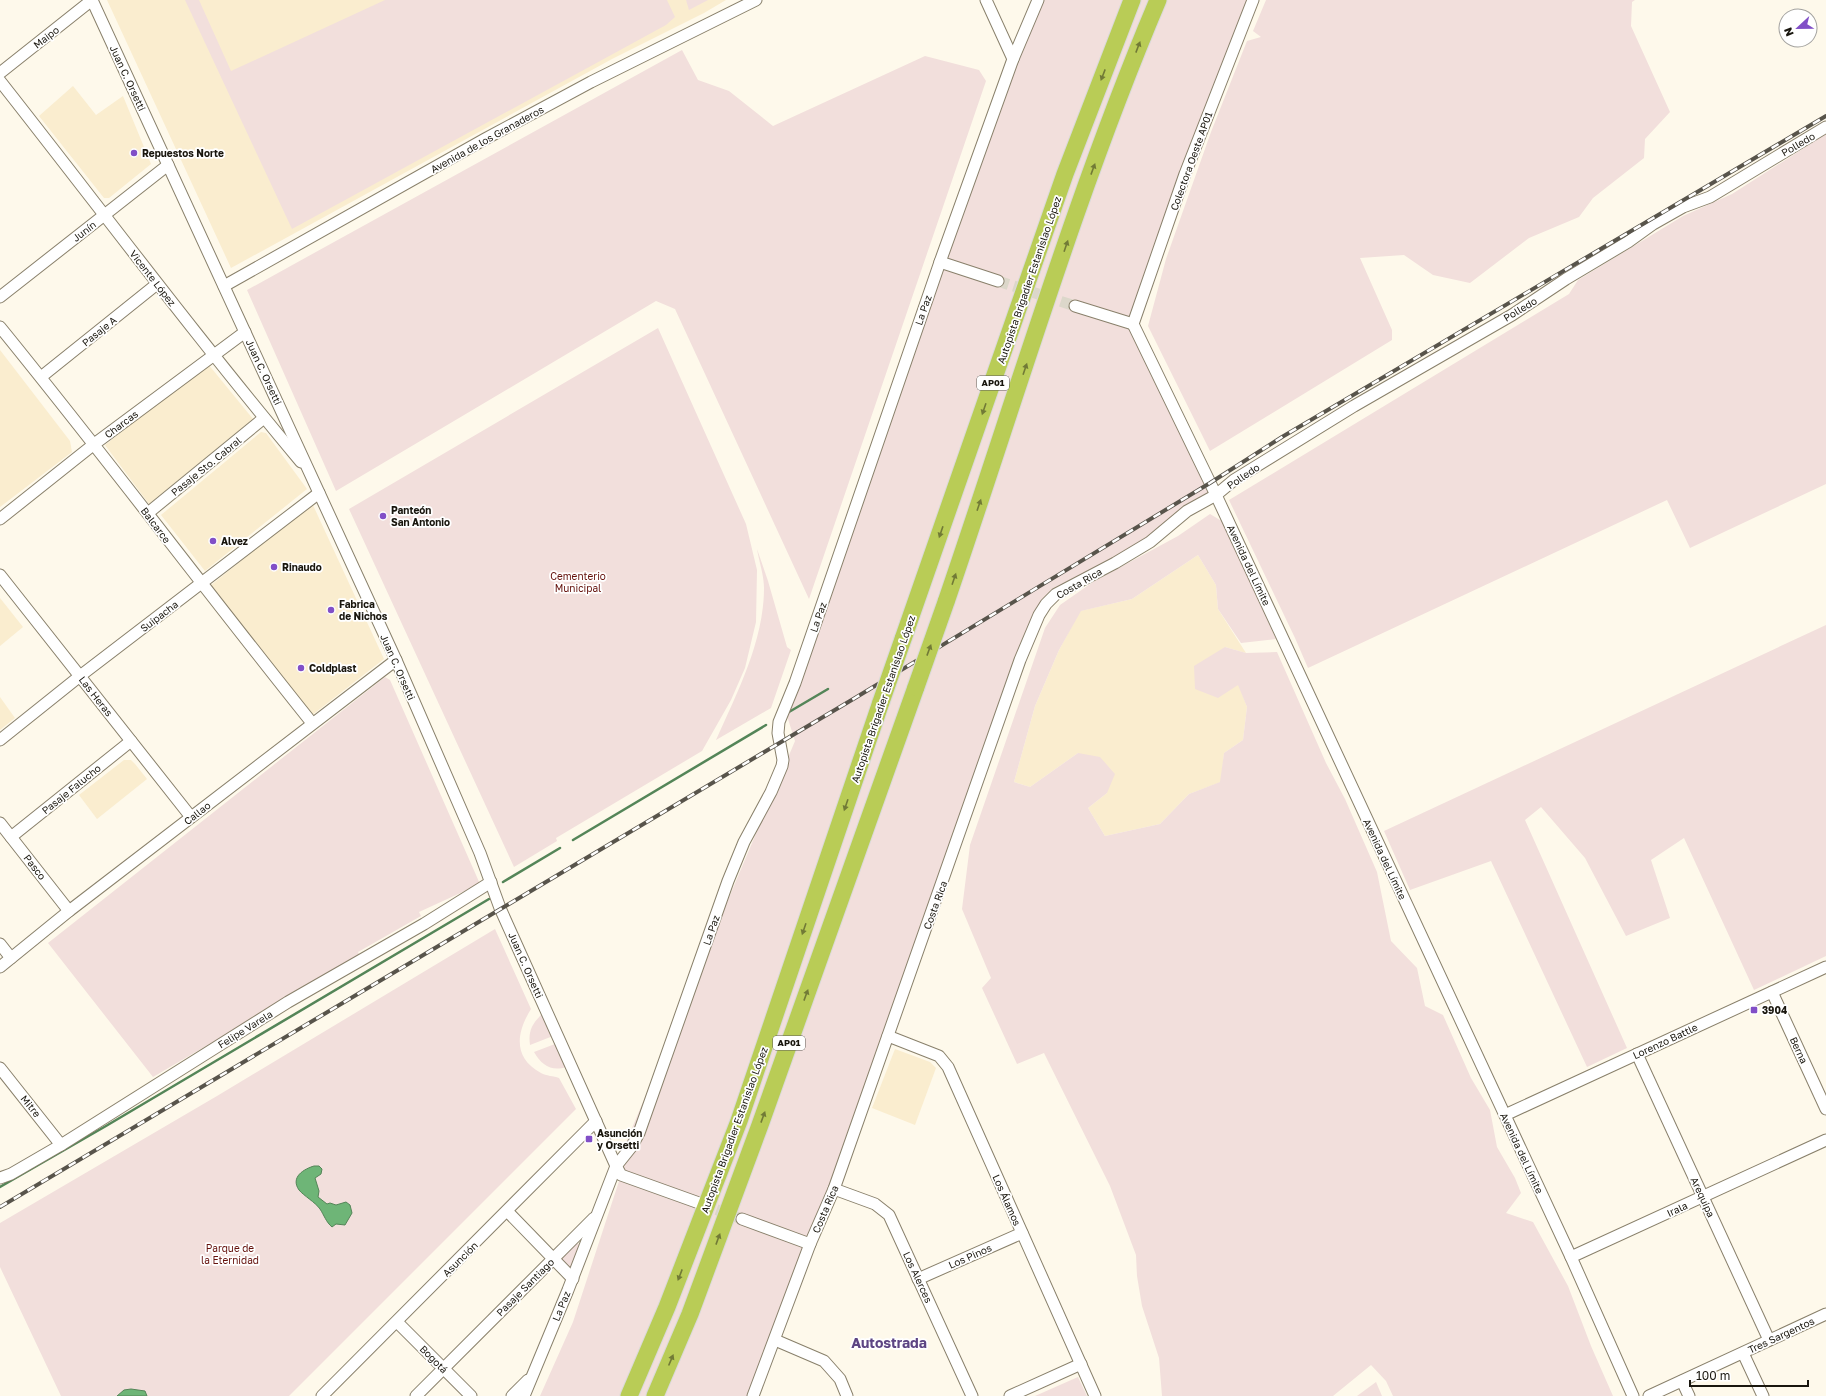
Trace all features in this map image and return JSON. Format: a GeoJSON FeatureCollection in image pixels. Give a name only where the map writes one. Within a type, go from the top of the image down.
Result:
{"type":"FeatureCollection","features":[{"type":"Feature","properties":{"kind":"highway","name":"Autopista Brigadier Estanislao López"},"geometry":{"type":"LineString","coordinates":[[629,1396],[667,1307],[739,1121],[881,702],[1065,174],[1132,0]]}},
{"type":"Feature","properties":{"kind":"highway","name":"AP01"},"geometry":{"type":"LineString","coordinates":[[656,1396],[690,1314],[754,1140],[946,602],[1079,205],[1139,44],[1158,0]]}},
{"type":"Feature","properties":{"kind":"street","name":"Juan C. Orsetti"},"geometry":{"type":"LineString","coordinates":[[92,0],[396,660],[480,853],[500,908],[616,1166],[621,1175],[699,1204]]}},
{"type":"Feature","properties":{"kind":"street","name":"Maipo"},"geometry":{"type":"LineString","coordinates":[[0,73],[92,0]]}},
{"type":"Feature","properties":{"kind":"street","name":"Avenida de los Granaderos"},"geometry":{"type":"LineString","coordinates":[[224,286],[591,82],[756,0]]}},
{"type":"Feature","properties":{"kind":"street"},"geometry":{"type":"LineString","coordinates":[[986,0],[1013,59]]}},
{"type":"Feature","properties":{"kind":"street","name":"La Paz"},"geometry":{"type":"LineString","coordinates":[[616,1166],[632,1146],[639,1133],[728,881],[744,842],[771,792],[782,766],[783,760],[778,733],[779,722],[798,676],[940,262],[1013,59],[1038,0]]}},
{"type":"Feature","properties":{"kind":"street","name":"Colectora Oeste AP01"},"geometry":{"type":"LineString","coordinates":[[1133,324],[1185,174],[1253,0]]}},
{"type":"Feature","properties":{"kind":"street","name":"Vicente López"},"geometry":{"type":"LineString","coordinates":[[0,81],[157,284],[310,473]]}},
{"type":"Feature","properties":{"kind":"street","name":"Polledo"},"geometry":{"type":"LineString","coordinates":[[1216,495],[1234,480],[1271,456],[1403,376],[1512,315],[1566,279],[1628,242],[1653,224],[1683,207],[1710,197],[1723,190],[1826,127]]}},
{"type":"Feature","properties":{"kind":"street","name":"Junín"},"geometry":{"type":"LineString","coordinates":[[0,297],[168,165]]}},
{"type":"Feature","properties":{"kind":"street"},"geometry":{"type":"LineString","coordinates":[[940,262],[998,281]]}},
{"type":"Feature","properties":{"kind":"street","name":"Pasaje A"},"geometry":{"type":"LineString","coordinates":[[41,378],[157,284]]}},
{"type":"Feature","properties":{"kind":"street"},"geometry":{"type":"LineString","coordinates":[[1075,306],[1133,324]]}},
{"type":"Feature","properties":{"kind":"street","name":"Avenida del Límite"},"geometry":{"type":"LineString","coordinates":[[1133,324],[1216,495],[1571,1257],[1633,1396]]}},
{"type":"Feature","properties":{"kind":"street","name":"Balcarce"},"geometry":{"type":"LineString","coordinates":[[0,327],[312,723]]}},
{"type":"Feature","properties":{"kind":"street","name":"Charcas"},"geometry":{"type":"LineString","coordinates":[[0,519],[94,445],[245,332]]}},
{"type":"Feature","properties":{"kind":"street","name":"Pasaje Sto. Cabral"},"geometry":{"type":"LineString","coordinates":[[148,513],[264,418]]}},
{"type":"Feature","properties":{"kind":"street","name":"Suipacha"},"geometry":{"type":"LineString","coordinates":[[0,740],[80,676],[319,493]]}},
{"type":"Feature","properties":{"kind":"street","name":"Costa Rica"},"geometry":{"type":"LineString","coordinates":[[753,1396],[776,1340],[810,1244],[834,1188],[1020,660],[1039,615],[1046,604],[1056,594],[1115,563],[1150,542],[1187,511],[1216,495]]}},
{"type":"Feature","properties":{"kind":"street","name":"Las Heras"},"geometry":{"type":"LineString","coordinates":[[0,575],[192,817]]}},
{"type":"Feature","properties":{"kind":"street","name":"Callao"},"geometry":{"type":"LineString","coordinates":[[0,967],[69,911],[396,660]]}},
{"type":"Feature","properties":{"kind":"street","name":"Pasaje Falucho"},"geometry":{"type":"LineString","coordinates":[[11,837],[131,741]]}},
{"type":"Feature","properties":{"kind":"street","name":"Pasco"},"geometry":{"type":"LineString","coordinates":[[0,823],[69,911]]}},
{"type":"Feature","properties":{"kind":"street","name":"Felipe Varela"},"geometry":{"type":"LineString","coordinates":[[0,1178],[11,1174],[61,1145],[288,1002],[424,924],[491,882]]}},
{"type":"Feature","properties":{"kind":"street"},"geometry":{"type":"LineString","coordinates":[[0,944],[11,958]]}},
{"type":"Feature","properties":{"kind":"street","name":"Lorenzo Battle"},"geometry":{"type":"LineString","coordinates":[[1505,1115],[1826,967]]}},
{"type":"Feature","properties":{"kind":"street","name":"Berna"},"geometry":{"type":"LineString","coordinates":[[1772,992],[1826,1109]]}},
{"type":"Feature","properties":{"kind":"street","name":"Los Álamos"},"geometry":{"type":"LineString","coordinates":[[888,1036],[939,1056],[948,1067],[1095,1396]]}},
{"type":"Feature","properties":{"kind":"street","name":"Arequipa"},"geometry":{"type":"LineString","coordinates":[[1637,1054],[1770,1340]]}},
{"type":"Feature","properties":{"kind":"street","name":"Mitre"},"geometry":{"type":"LineString","coordinates":[[0,1068],[61,1145]]}},
{"type":"Feature","properties":{"kind":"street","name":"Asunción"},"geometry":{"type":"LineString","coordinates":[[322,1396],[508,1212],[596,1122]]}},
{"type":"Feature","properties":{"kind":"street","name":"Irala"},"geometry":{"type":"LineString","coordinates":[[1571,1257],[1826,1140]]}},
{"type":"Feature","properties":{"kind":"street","name":"Pasaje Santiago"},"geometry":{"type":"LineString","coordinates":[[416,1396],[597,1216],[616,1166]]}},
{"type":"Feature","properties":{"kind":"street","name":"Los Alerces"},"geometry":{"type":"LineString","coordinates":[[834,1188],[875,1204],[889,1215],[972,1396]]}},
{"type":"Feature","properties":{"kind":"street"},"geometry":{"type":"LineString","coordinates":[[508,1212],[573,1278]]}},
{"type":"Feature","properties":{"kind":"street","name":"La Paz"},"geometry":{"type":"LineString","coordinates":[[524,1396],[597,1216]]}},
{"type":"Feature","properties":{"kind":"street"},"geometry":{"type":"LineString","coordinates":[[742,1219],[810,1244]]}},
{"type":"Feature","properties":{"kind":"street","name":"Los Pinos"},"geometry":{"type":"LineString","coordinates":[[918,1279],[1022,1233]]}},
{"type":"Feature","properties":{"kind":"street","name":"Tres Sargentos"},"geometry":{"type":"LineString","coordinates":[[1649,1396],[1826,1314]]}},
{"type":"Feature","properties":{"kind":"street","name":"Bogotá"},"geometry":{"type":"LineString","coordinates":[[397,1322],[471,1396]]}},
{"type":"Feature","properties":{"kind":"street"},"geometry":{"type":"LineString","coordinates":[[776,1340],[824,1362],[840,1379],[847,1396]]}},
{"type":"Feature","properties":{"kind":"street"},"geometry":{"type":"LineString","coordinates":[[1743,1353],[1763,1396]]}},
{"type":"Feature","properties":{"kind":"street"},"geometry":{"type":"LineString","coordinates":[[1010,1396],[1081,1364]]}},
{"type":"Feature","properties":{"kind":"street"},"geometry":{"type":"LineString","coordinates":[[512,1396],[533,1375]]}},
{"type":"Feature","properties":{"kind":"street"},"geometry":{"type":"LineString","coordinates":[[1682,1381],[1689,1396]]}},
{"type":"Feature","properties":{"kind":"shaded area"},"geometry":{"type":"Polygon","coordinates":[[[107,0],[726,0],[704,13],[612,59],[231,268],[107,0]]]}},
{"type":"Feature","properties":{"kind":"shaded area"},"geometry":{"type":"Polygon","coordinates":[[[73,86],[96,115],[123,96],[151,164],[109,198],[104,198],[39,116],[73,86]]]}},
{"type":"Feature","properties":{"kind":"shaded area"},"geometry":{"type":"Polygon","coordinates":[[[0,350],[70,441],[72,452],[0,507],[0,350]]]}},
{"type":"Feature","properties":{"kind":"shaded area"},"geometry":{"type":"Polygon","coordinates":[[[208,364],[253,419],[149,504],[105,445],[208,364]]]}},
{"type":"Feature","properties":{"kind":"shaded area"},"geometry":{"type":"Polygon","coordinates":[[[261,432],[266,433],[307,489],[205,571],[161,515],[261,432]]]}},
{"type":"Feature","properties":{"kind":"shaded area"},"geometry":{"type":"Polygon","coordinates":[[[312,503],[384,659],[311,716],[210,586],[312,503]]]}},
{"type":"Feature","properties":{"kind":"shaded area"},"geometry":{"type":"Polygon","coordinates":[[[1198,555],[1216,585],[1218,609],[1246,653],[1225,647],[1247,707],[1243,740],[1224,753],[1221,782],[1189,794],[1160,824],[1105,836],[1088,808],[1107,793],[1078,753],[1030,787],[1014,782],[1035,706],[1059,650],[1080,611],[1132,599],[1198,555]]]}},
{"type":"Feature","properties":{"kind":"shaded area"},"geometry":{"type":"Polygon","coordinates":[[[0,598],[23,627],[0,646],[0,598]]]}},
{"type":"Feature","properties":{"kind":"shaded area"},"geometry":{"type":"Polygon","coordinates":[[[0,697],[15,718],[0,730],[0,697]]]}},
{"type":"Feature","properties":{"kind":"shaded area"},"geometry":{"type":"Polygon","coordinates":[[[124,760],[131,760],[147,779],[97,819],[79,795],[124,760]]]}},
{"type":"Feature","properties":{"kind":"shaded area"},"geometry":{"type":"Polygon","coordinates":[[[895,1049],[930,1062],[936,1068],[915,1125],[872,1108],[895,1049]]]}},
{"type":"Feature","properties":{"kind":"shaded area"},"geometry":{"type":"Polygon","coordinates":[[[314,1166],[319,1166],[322,1169],[321,1174],[315,1178],[319,1191],[318,1197],[327,1204],[330,1203],[336,1205],[346,1202],[350,1205],[352,1213],[345,1225],[336,1224],[332,1227],[318,1206],[299,1190],[296,1181],[297,1177],[302,1171],[314,1166]]]}},
{"type":"Feature","properties":{"kind":"shaded area"},"geometry":{"type":"Polygon","coordinates":[[[131,1389],[145,1391],[147,1396],[117,1396],[124,1390],[131,1389]]]}},
{"type":"Feature","properties":{"kind":"green space"},"geometry":{"type":"Polygon","coordinates":[[[185,0],[199,0],[231,71],[385,0],[667,0],[675,17],[666,25],[292,229],[185,0]]]}},
{"type":"Feature","properties":{"kind":"green space"},"geometry":{"type":"Polygon","coordinates":[[[686,0],[708,0],[689,10],[686,0]]]}},
{"type":"Feature","properties":{"kind":"green space"},"geometry":{"type":"Polygon","coordinates":[[[1038,0],[1253,0],[1133,324],[1216,495],[1046,604],[753,1396],[540,1396],[573,1322],[621,1175],[616,1166],[795,741],[787,716],[795,683],[1038,0]]]}},
{"type":"Feature","properties":{"kind":"green space"},"geometry":{"type":"Polygon","coordinates":[[[1266,0],[1635,0],[1632,2],[1631,26],[1670,112],[1645,139],[1644,158],[1593,198],[1579,217],[1529,238],[1470,283],[1433,275],[1404,255],[1360,258],[1392,330],[1392,340],[1210,451],[1148,326],[1166,259],[1211,132],[1247,41],[1261,37],[1253,31],[1266,0]]]}},
{"type":"Feature","properties":{"kind":"green space"},"geometry":{"type":"Polygon","coordinates":[[[682,50],[698,80],[729,91],[773,126],[925,56],[979,70],[986,81],[809,599],[675,309],[656,301],[336,491],[247,290],[682,50]]]}},
{"type":"Feature","properties":{"kind":"green space"},"geometry":{"type":"Polygon","coordinates":[[[1826,134],[1826,484],[1690,548],[1667,500],[1308,668],[1229,500],[1569,294],[1578,280],[1683,216],[1732,194],[1826,134]]]}},
{"type":"Feature","properties":{"kind":"green space","name":"Cementerio Municipal"},"geometry":{"type":"Polygon","coordinates":[[[658,328],[746,524],[757,570],[756,622],[745,668],[731,700],[702,751],[556,838],[557,841],[514,867],[349,509],[658,328]]]}},
{"type":"Feature","properties":{"kind":"green space"},"geometry":{"type":"Polygon","coordinates":[[[1210,514],[1225,523],[1276,639],[1241,643],[1218,609],[1216,585],[1198,555],[1132,599],[1081,611],[1059,650],[1035,706],[1014,782],[1030,787],[1078,753],[1100,757],[1115,774],[1107,793],[1088,808],[1105,836],[1160,824],[1189,794],[1220,782],[1224,753],[1243,740],[1247,707],[1238,685],[1218,698],[1195,689],[1194,666],[1225,647],[1246,653],[1277,652],[1326,763],[1345,799],[1377,872],[1391,941],[1417,968],[1425,1006],[1443,1015],[1471,1078],[1490,1110],[1497,1147],[1515,1178],[1521,1193],[1506,1213],[1533,1222],[1568,1286],[1591,1346],[1613,1396],[1393,1396],[1386,1381],[1371,1365],[1333,1396],[1162,1396],[1159,1358],[1142,1306],[1137,1276],[1136,1255],[1110,1186],[1044,1053],[1017,1064],[982,988],[991,978],[962,909],[970,845],[1045,628],[1060,605],[1093,582],[1178,536],[1210,514]]]}},
{"type":"Feature","properties":{"kind":"green space"},"geometry":{"type":"Polygon","coordinates":[[[757,549],[787,647],[791,650],[771,708],[716,740],[748,666],[759,628],[763,608],[764,583],[757,549]]]}},
{"type":"Feature","properties":{"kind":"green space"},"geometry":{"type":"Polygon","coordinates":[[[1826,625],[1826,956],[1754,990],[1684,838],[1651,860],[1670,918],[1626,936],[1585,858],[1541,807],[1525,820],[1627,1048],[1587,1067],[1491,861],[1410,890],[1384,831],[1826,625]]]}},
{"type":"Feature","properties":{"kind":"green space"},"geometry":{"type":"Polygon","coordinates":[[[385,677],[390,680],[480,884],[419,912],[421,916],[358,952],[360,956],[153,1077],[48,943],[385,677]]]}},
{"type":"Feature","properties":{"kind":"green space","name":"Parque de la Eternidad"},"geometry":{"type":"Polygon","coordinates":[[[495,929],[531,1009],[522,1027],[520,1036],[522,1052],[532,1067],[543,1074],[559,1078],[576,1109],[289,1396],[61,1396],[0,1267],[0,1223],[217,1096],[495,929]]]}},
{"type":"Feature","properties":{"kind":"green space"},"geometry":{"type":"Polygon","coordinates":[[[542,1014],[553,1036],[530,1045],[530,1032],[542,1014]]]}},
{"type":"Feature","properties":{"kind":"green space"},"geometry":{"type":"Polygon","coordinates":[[[555,1044],[566,1067],[556,1069],[547,1066],[540,1061],[534,1052],[555,1044]]]}},
{"type":"Feature","properties":{"kind":"green space"},"geometry":{"type":"Polygon","coordinates":[[[576,1243],[580,1245],[573,1267],[569,1267],[562,1259],[563,1255],[576,1243]]]}},
{"type":"Feature","properties":{"kind":"green space"},"geometry":{"type":"Polygon","coordinates":[[[1078,1377],[1087,1396],[1035,1396],[1078,1377]]]}},
{"type":"Feature","properties":{"kind":"green space"},"geometry":{"type":"Polygon","coordinates":[[[1376,1382],[1382,1396],[1357,1396],[1376,1382]]]}},
{"type":"Feature","properties":{"kind":"waterway"},"geometry":{"type":"LineString","coordinates":[[789,712],[828,689]]}},
{"type":"Feature","properties":{"kind":"waterway"},"geometry":{"type":"LineString","coordinates":[[573,840],[766,725]]}},
{"type":"Feature","properties":{"kind":"waterway"},"geometry":{"type":"LineString","coordinates":[[503,882],[560,848]]}},
{"type":"Feature","properties":{"kind":"waterway"},"geometry":{"type":"LineString","coordinates":[[0,1187],[106,1126],[489,899]]}},
{"type":"Feature","properties":{"kind":"tunnel"},"geometry":{"type":"LineString","coordinates":[[998,281],[1075,306]]}},
{"type":"Feature","properties":{"kind":"tunnel"},"geometry":{"type":"LineString","coordinates":[[701,1204],[742,1219]]}},
{"type":"Feature","properties":{"kind":"railway"},"geometry":{"type":"LineString","coordinates":[[0,1207],[855,698],[1210,483],[1282,437],[1826,116]]}},
{"type":"Feature","properties":{"kind":"place","name":"Repuestos Norte"},"geometry":{"type":"Point","coordinates":[134,153]}},
{"type":"Feature","properties":{"kind":"place","name":"Panteón San Antonio"},"geometry":{"type":"Point","coordinates":[383,516]}},
{"type":"Feature","properties":{"kind":"place","name":"Alvez"},"geometry":{"type":"Point","coordinates":[213,541]}},
{"type":"Feature","properties":{"kind":"place","name":"Rinaudo"},"geometry":{"type":"Point","coordinates":[274,567]}},
{"type":"Feature","properties":{"kind":"place","name":"Fabrica de Nichos"},"geometry":{"type":"Point","coordinates":[331,610]}},
{"type":"Feature","properties":{"kind":"place","name":"Coldplast"},"geometry":{"type":"Point","coordinates":[301,668]}},
{"type":"Feature","properties":{"kind":"place","name":"3904"},"geometry":{"type":"Point","coordinates":[1754,1010]}},
{"type":"Feature","properties":{"kind":"place","name":"Asunción y Orsetti"},"geometry":{"type":"Point","coordinates":[589,1139]}},
{"type":"Feature","properties":{"kind":"district","name":"Autostrada"},"geometry":{"type":"Point","coordinates":[889,1343]}}]}
